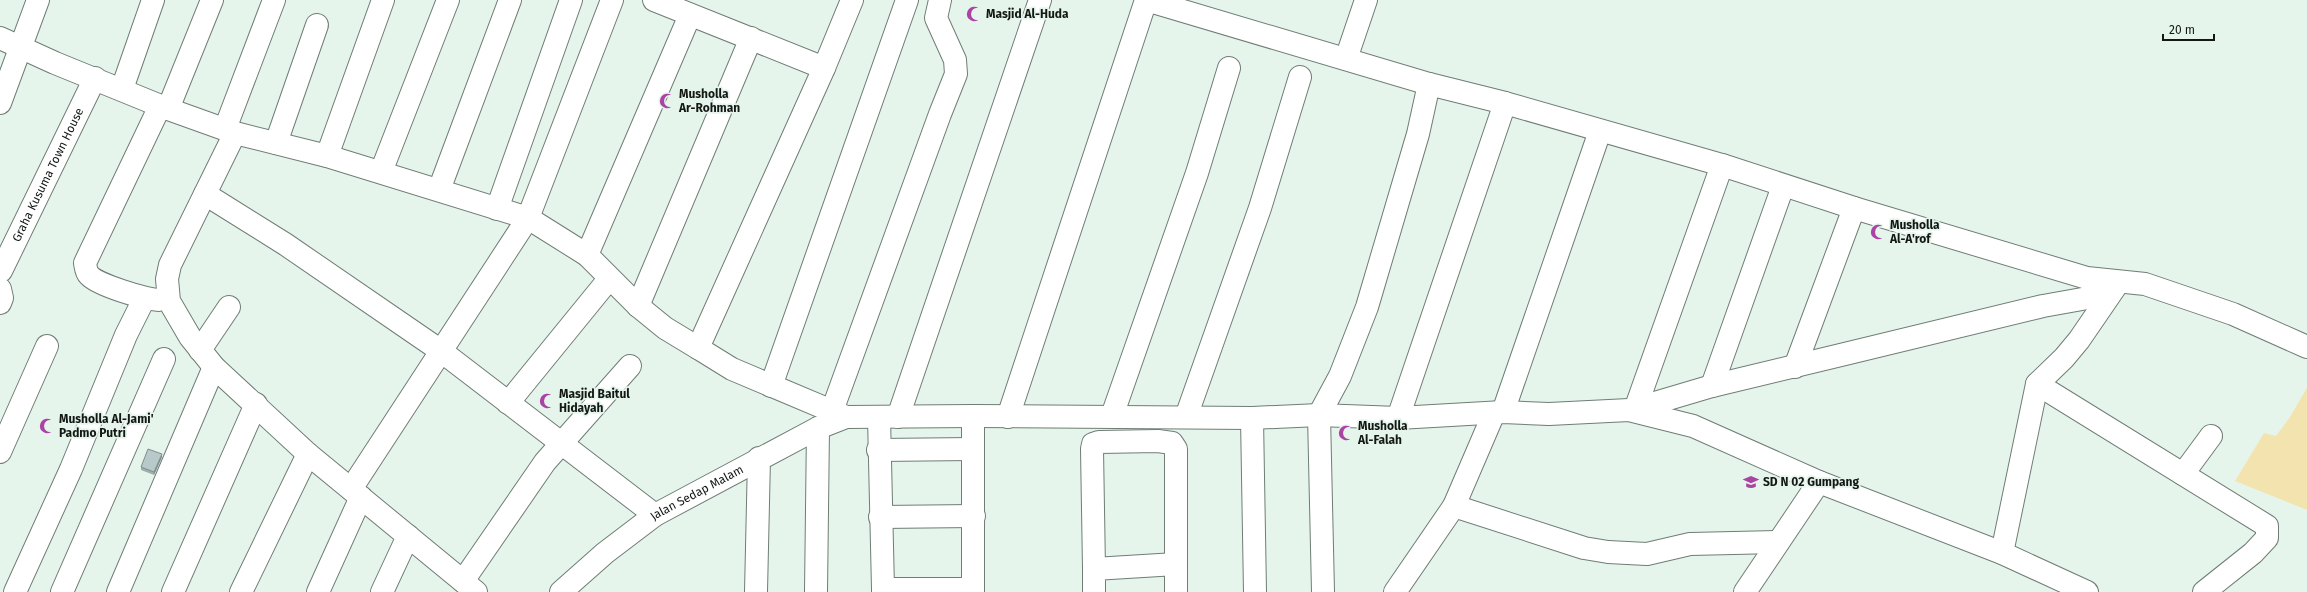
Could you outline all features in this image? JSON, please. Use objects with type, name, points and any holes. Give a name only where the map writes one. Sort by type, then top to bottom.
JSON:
[{"type":"street","points":[[0,103],[38,0]]},
{"type":"street","points":[[122,89],[153,0]]},
{"type":"street","points":[[170,301],[144,299],[95,280],[89,276],[85,263],[164,108],[212,0]]},
{"type":"street","points":[[274,0],[230,131],[205,194],[170,265],[167,279],[170,301],[200,350],[214,367],[256,404],[308,454],[469,587],[530,483],[562,443],[630,366]]},
{"type":"street","points":[[327,156],[384,0]]},
{"type":"street","points":[[381,172],[448,0]]},
{"type":"street","points":[[439,190],[510,0]]},
{"type":"street","points":[[497,209],[571,0]]},
{"type":"street","points":[[318,592],[356,493],[442,351],[528,218],[612,0]]},
{"type":"street","points":[[654,0],[824,68]]},
{"type":"street","points":[[698,348],[824,68],[852,0]]},
{"type":"street","points":[[771,386],[907,0]]},
{"type":"street","points":[[839,414],[940,114],[956,74],[955,60],[936,18],[940,0]]},
{"type":"street","points":[[974,416],[972,449],[974,516],[973,590],[883,590],[878,450],[888,417],[1040,0]]},
{"type":"street","points":[[1008,417],[1146,0],[1429,84],[1505,103],[1722,165],[1783,186],[2115,287]]},
{"type":"street","points":[[1346,59],[1366,0]]},
{"type":"street","points":[[587,255],[690,15]]},
{"type":"street","points":[[276,143],[317,25]]},
{"type":"street","points":[[0,38],[21,46],[55,63],[122,89],[164,108],[230,131],[327,156],[528,218],[587,255],[609,279],[638,306],[665,328],[732,369],[839,414],[888,417],[974,416],[1252,418],[1319,415],[1398,418],[1498,413],[1549,414],[1633,409],[1712,386],[1795,367],[2115,287],[2145,284],[2233,314],[2307,347]]},
{"type":"street","points":[[638,306],[751,38]]},
{"type":"street","points":[[1130,442],[1121,417],[1229,68]]},
{"type":"street","points":[[1186,418],[1260,208],[1300,77]]},
{"type":"street","name":"Graha Kusuma Town House","points":[[1,280],[95,78]]},
{"type":"street","points":[[1322,592],[1319,415],[1340,376],[1367,307],[1418,134],[1429,84]]},
{"type":"street","points":[[1398,418],[1505,103]]},
{"type":"street","points":[[1395,592],[1454,506],[1498,413],[1600,131]]},
{"type":"street","points":[[1633,409],[1722,165]]},
{"type":"street","points":[[1712,386],[1783,186]]},
{"type":"street","points":[[205,194],[286,244],[442,351],[655,515]]},
{"type":"street","points":[[1795,367],[1854,208]]},
{"type":"street","points":[[508,403],[609,279]]},
{"type":"street","points":[[0,303],[2,298],[1,280]]},
{"type":"street","points":[[2002,553],[2037,384],[2064,358],[2079,340],[2115,287]]},
{"type":"street","points":[[14,592],[71,469],[126,335],[144,299]]},
{"type":"street","points":[[200,350],[229,307]]},
{"type":"street","points":[[0,452],[47,346]]},
{"type":"street","points":[[62,592],[164,359]]},
{"type":"street","points":[[118,592],[214,367]]},
{"type":"street","points":[[2037,384],[2267,526],[2267,538],[2253,553],[2204,592]]},
{"type":"street","points":[[173,592],[256,404]]},
{"type":"street","points":[[1633,409],[1693,426],[1819,482],[2002,553],[2086,592]]},
{"type":"street","name":"Jalan Sedap Malam","points":[[562,592],[605,553],[655,515],[759,458],[818,428],[839,414]]},
{"type":"street","points":[[1252,418],[1255,592]]},
{"type":"street","points":[[816,592],[818,428]]},
{"type":"street","points":[[2183,474],[2211,436]]},
{"type":"street","points":[[1094,592],[1093,444],[1099,442],[1158,441],[1172,443],[1176,449],[1176,592]]},
{"type":"street","points":[[878,450],[972,449]]},
{"type":"street","points":[[242,592],[308,454]]},
{"type":"street","points":[[756,592],[759,458]]},
{"type":"street","points":[[1745,592],[1819,482]]},
{"type":"street","points":[[1454,506],[1584,548],[1608,552],[1646,554],[1690,544],[1778,542]]},
{"type":"street","points":[[880,517],[974,516]]},
{"type":"street","points":[[382,592],[408,536]]},
{"type":"street","points":[[1094,569],[1176,564]]},
{"type":"shaded area","points":[[2307,388],[2307,510],[2235,481],[2264,433],[2276,436],[2290,417]]},
{"type":"building","points":[[148,449],[162,454],[154,472],[141,467]]},
{"type":"place","name":"Masjid Al-Huda","points":[[974,14]]},
{"type":"place","name":"Musholla Ar-Rohman","points":[[667,101]]},
{"type":"place","name":"Musholla Al-A'rof","points":[[1878,232]]},
{"type":"place","name":"Masjid Baitul Hidayah","points":[[547,401]]},
{"type":"place","name":"Musholla Al-Jami' Padmo Putri","points":[[47,426]]},
{"type":"place","name":"Musholla Al-Falah","points":[[1346,433]]},
{"type":"place","name":"SD N 02 Gumpang","points":[[1751,482]]}]
